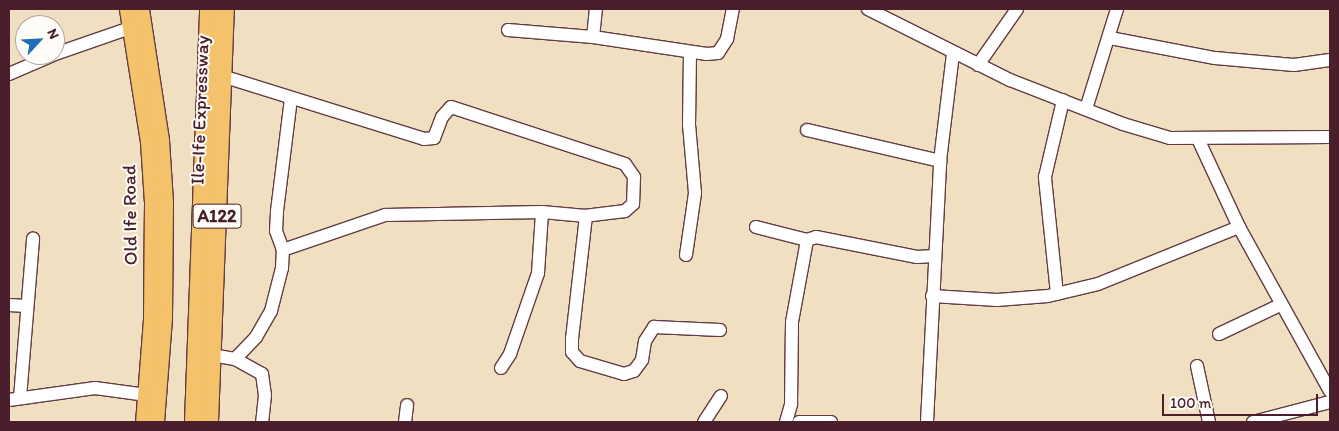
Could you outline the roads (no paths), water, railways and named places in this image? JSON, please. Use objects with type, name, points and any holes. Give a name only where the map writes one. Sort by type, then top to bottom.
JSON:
[{"type":"highway","name":"Ile-Ife Expressway","points":[[194,422],[209,9]]},
{"type":"highway","name":"Ile-Ife Expressway","points":[[209,422],[225,9]]},
{"type":"main road","name":"Old Ife Road","points":[[127,9],[148,142],[152,203],[147,394],[143,422]]},
{"type":"main road","name":"Old Ife Road","points":[[141,9],[161,140],[165,202],[164,318],[156,422]]},
{"type":"street","points":[[593,37],[596,9]]},
{"type":"street","points":[[508,30],[593,37],[690,53],[718,52],[727,40],[733,9]]},
{"type":"street","points":[[978,65],[1017,9]]},
{"type":"street","points":[[1086,109],[1110,38],[1117,9]]},
{"type":"street","points":[[874,10],[978,65],[1086,109],[1170,138],[1330,139]]},
{"type":"street","points":[[65,50],[130,28]]},
{"type":"street","points":[[1110,38],[1215,58],[1294,65],[1330,60]]},
{"type":"street","points":[[686,255],[695,193],[688,125],[690,53]]},
{"type":"street","points":[[927,422],[940,161],[953,53]]},
{"type":"street","points":[[9,74],[29,65]]},
{"type":"street","points":[[222,76],[424,139],[434,138],[442,117],[451,107],[624,164],[634,177],[633,204],[625,211],[586,216],[542,212],[385,216],[284,250]]},
{"type":"street","points":[[235,359],[256,337],[271,311],[284,250],[276,231],[291,99]]},
{"type":"street","points":[[1056,294],[1045,177],[1064,100]]},
{"type":"street","points":[[807,130],[940,161]]},
{"type":"street","points":[[1198,139],[1238,227],[1280,305],[1330,391]]},
{"type":"street","points":[[501,368],[510,354],[538,273],[542,212]]},
{"type":"street","points":[[586,216],[572,338],[572,352],[580,361],[624,374],[634,371],[642,360],[645,341],[654,327],[720,330]]},
{"type":"street","points":[[756,227],[807,240],[816,237],[917,257],[934,256]]},
{"type":"street","points":[[932,296],[996,300],[1056,294],[1098,284],[1238,227]]},
{"type":"street","points":[[33,238],[14,399],[95,388],[147,394]]},
{"type":"street","points":[[786,422],[791,404],[792,322],[807,240]]},
{"type":"street","points":[[9,305],[26,306]]},
{"type":"street","points":[[1219,334],[1280,305]]},
{"type":"street","points":[[212,355],[235,359],[262,374],[265,400],[262,422]]},
{"type":"street","points":[[1197,366],[1209,422]]},
{"type":"street","points":[[704,422],[721,396]]},
{"type":"street","points":[[1253,422],[1330,402]]},
{"type":"street","points":[[791,404],[800,421],[831,422]]},
{"type":"street","points":[[404,422],[407,405]]}]
